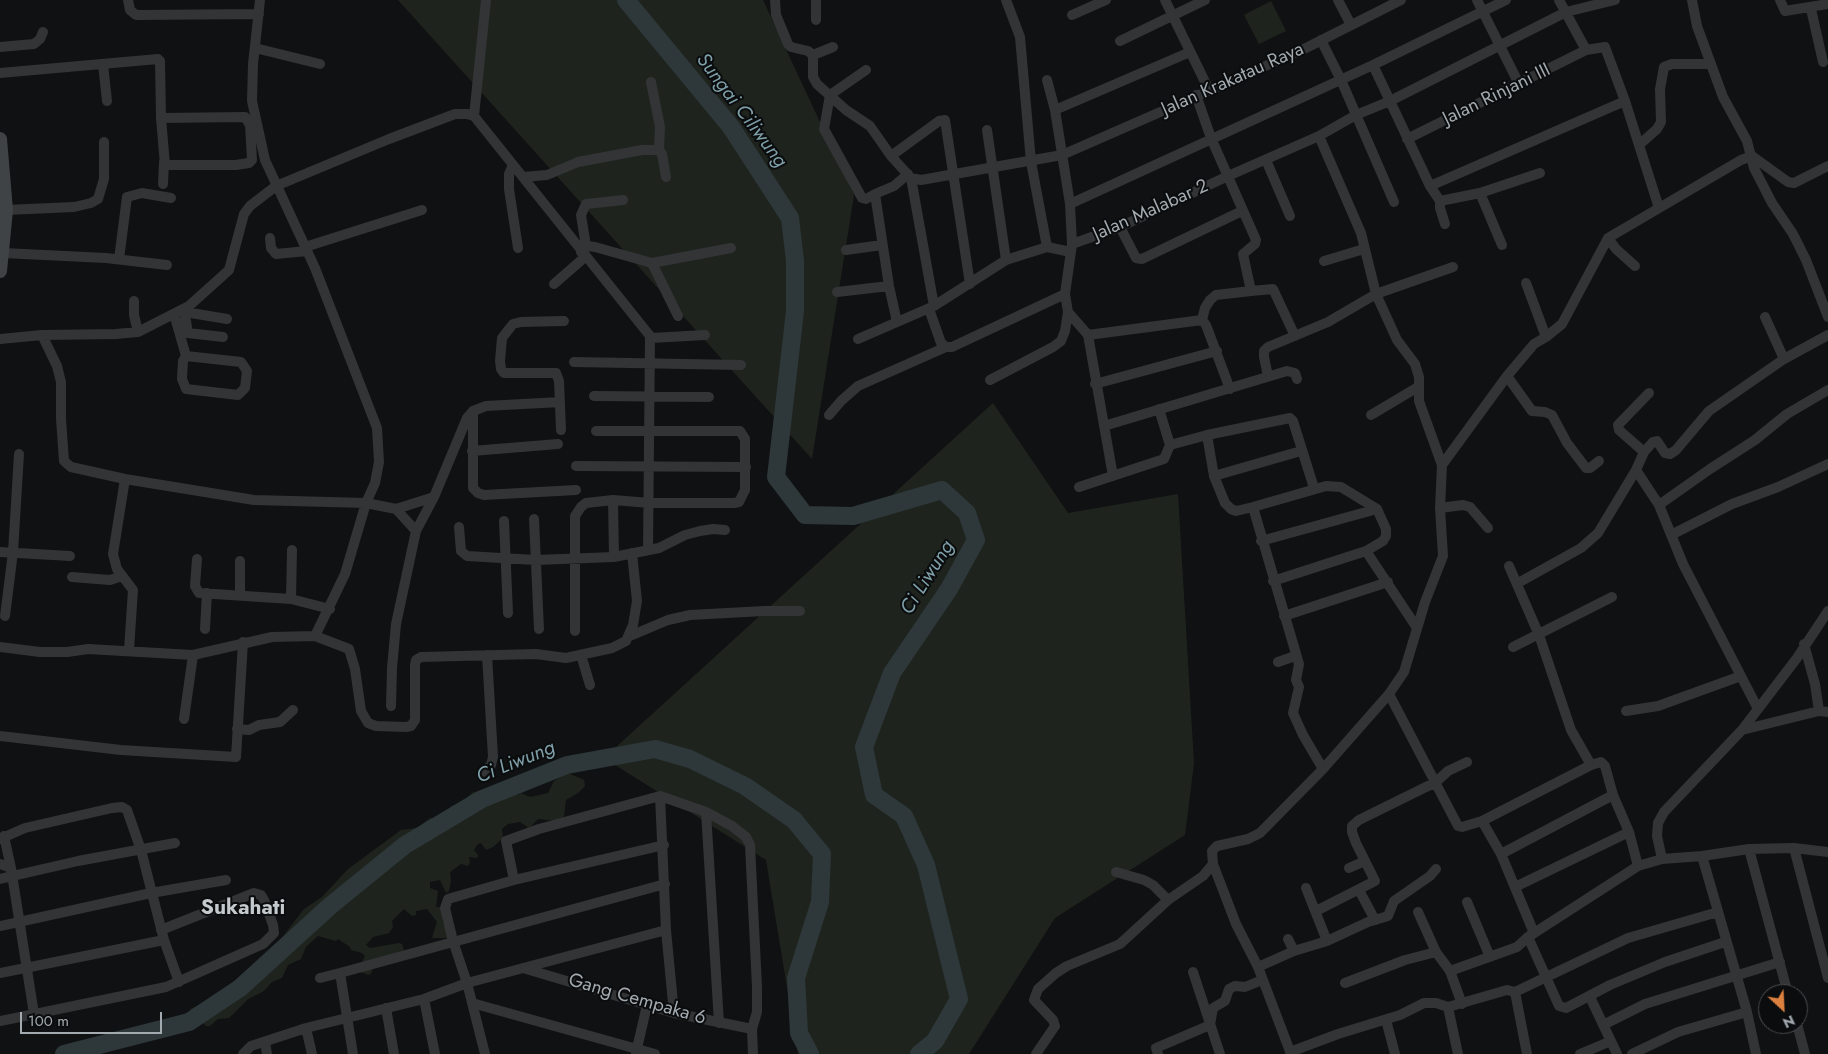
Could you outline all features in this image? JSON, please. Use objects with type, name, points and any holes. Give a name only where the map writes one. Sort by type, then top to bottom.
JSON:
[{"type":"main road","points":[[0,139],[6,210],[0,271]]},
{"type":"street","points":[[128,0],[130,10],[136,15],[258,14]]},
{"type":"street","points":[[260,0],[254,48],[252,101],[266,160],[276,186],[306,249],[377,428],[379,462],[375,483],[366,503],[345,574],[330,609],[315,636]]},
{"type":"street","points":[[474,116],[486,0]]},
{"type":"street","points":[[775,0],[776,15],[788,44],[792,47],[808,51],[813,55]]},
{"type":"street","points":[[816,0],[816,20]]},
{"type":"street","points":[[1006,0],[1020,37],[1031,162],[1047,247]]},
{"type":"street","points":[[1072,16],[1106,0]]},
{"type":"street","points":[[1165,0],[1209,90]]},
{"type":"street","points":[[1120,41],[1205,0]]},
{"type":"street","points":[[1338,0],[1351,25]]},
{"type":"street","name":"Jalan Krakatau Raya","points":[[909,176],[921,180],[1062,155],[1321,40],[1401,0]]},
{"type":"street","points":[[1477,0],[1519,84]]},
{"type":"street","points":[[1070,204],[1341,80],[1506,0]]},
{"type":"street","points":[[1559,0],[1586,50],[1605,48],[1625,101],[1659,208]]},
{"type":"street","name":"Jalan Malabar 2","points":[[1072,248],[1319,136],[1356,115],[1390,101],[1566,12],[1615,0]]},
{"type":"street","points":[[1692,0],[1698,26],[1723,97],[1747,141],[1754,168],[1772,203],[1793,234],[1817,285],[1828,317]]},
{"type":"street","points":[[1780,0],[1785,11],[1811,9],[1828,4]]},
{"type":"street","points":[[1811,9],[1823,62]]},
{"type":"street","points":[[0,47],[34,44],[40,39],[43,32]]},
{"type":"street","points":[[1321,40],[1341,80],[1394,202]]},
{"type":"street","points":[[813,55],[833,47]]},
{"type":"street","points":[[254,48],[320,64]]},
{"type":"street","name":"Jalan Rinjani III","points":[[1408,139],[1586,50]]},
{"type":"street","points":[[1055,110],[1190,52]]},
{"type":"street","points":[[813,55],[813,77],[830,95],[870,126],[891,156],[909,176],[931,308],[940,341],[946,347]]},
{"type":"street","points":[[0,73],[158,59],[164,162],[163,184]]},
{"type":"street","points":[[103,64],[107,101]]},
{"type":"street","points":[[1639,145],[1657,129],[1661,122],[1660,89],[1664,67],[1672,64],[1711,64]]},
{"type":"street","points":[[1373,65],[1430,186],[1440,201],[1440,208],[1446,224]]},
{"type":"street","points":[[866,70],[830,95],[824,118],[824,129],[862,198],[894,186],[909,176]]},
{"type":"street","points":[[990,380],[1054,347],[1061,341],[1065,331],[1068,312],[1065,294],[1072,248],[1070,204],[1055,110],[1047,80]]},
{"type":"street","points":[[651,82],[660,127],[659,150],[662,154],[666,177]]},
{"type":"street","points":[[1196,95],[1211,138],[1256,240],[1255,244],[1243,254],[1251,291]]},
{"type":"street","points":[[1430,186],[1625,101]]},
{"type":"street","points":[[0,339],[42,335],[138,332],[180,313],[216,284],[229,270],[244,214],[250,206],[276,186],[455,114],[474,116],[584,252],[650,338],[652,363],[648,550]]},
{"type":"street","points":[[161,118],[238,116],[245,117],[250,125],[252,160],[249,163],[167,166],[164,162]]},
{"type":"street","points":[[891,156],[939,121],[945,120],[970,284]]},
{"type":"street","points":[[987,130],[1006,260]]},
{"type":"street","points":[[1319,136],[1361,233],[1376,294],[1397,340],[1415,364],[1420,377],[1418,386],[1419,401],[1442,465],[1440,508],[1443,556],[1417,628],[1404,672],[1389,694],[1323,769],[1260,833],[1254,837],[1216,846],[1211,856],[1212,864],[1236,924],[1258,967],[1291,1053],[1338,1034],[1386,1020],[1424,1004],[1436,1003],[1448,1007],[1507,990],[1515,992],[1628,938],[1718,912]]},
{"type":"street","points":[[6,210],[74,207],[91,203],[98,199],[104,179],[104,142]]},
{"type":"street","points":[[523,177],[547,175],[578,162],[595,158],[642,150],[659,150]]},
{"type":"street","points":[[1752,156],[1788,182],[1794,183],[1828,166]]},
{"type":"street","points":[[1442,465],[1507,376],[1534,344],[1562,324],[1608,238],[1741,160],[1752,156]]},
{"type":"street","points":[[1266,160],[1290,216]]},
{"type":"street","points":[[513,165],[509,174],[509,189],[518,248]]},
{"type":"street","points":[[1440,201],[1480,193],[1540,172]]},
{"type":"street","points":[[119,259],[128,197],[142,193],[171,198]]},
{"type":"street","points":[[1480,193],[1502,245]]},
{"type":"street","points":[[875,194],[889,286],[897,322]]},
{"type":"street","points":[[554,284],[584,252],[581,215],[586,204],[623,200]]},
{"type":"street","points":[[270,238],[271,248],[276,254],[306,249],[422,210]]},
{"type":"street","points":[[1120,227],[1136,258],[1142,259],[1242,211]]},
{"type":"street","points":[[1608,238],[1616,249],[1635,266]]},
{"type":"street","points":[[846,250],[882,245]]},
{"type":"street","points":[[858,339],[931,308],[1006,260],[1047,247],[1072,248]]},
{"type":"street","points":[[584,252],[652,263],[731,248]]},
{"type":"street","points":[[1324,261],[1364,249]]},
{"type":"street","points":[[2,253],[119,259],[167,264]]},
{"type":"street","points":[[652,263],[678,316]]},
{"type":"street","points":[[1268,376],[1264,351],[1268,347],[1328,322],[1376,294],[1452,266]]},
{"type":"street","points":[[1817,285],[1828,282]]},
{"type":"street","points":[[1526,284],[1546,337]]},
{"type":"street","points":[[837,292],[889,286]]},
{"type":"street","points":[[1202,320],[1205,308],[1210,300],[1216,296],[1273,289],[1295,336]]},
{"type":"street","points":[[829,415],[858,386],[946,347],[954,346],[1065,294]]},
{"type":"street","points":[[134,301],[138,332]]},
{"type":"street","points":[[1068,312],[1088,335],[1095,384],[1113,476]]},
{"type":"street","points":[[180,313],[227,319]]},
{"type":"street","points":[[180,313],[188,333],[223,337]]},
{"type":"street","points":[[180,313],[186,356],[183,361],[182,379],[186,389],[238,395],[245,388],[247,370],[241,362],[186,356]]},
{"type":"street","points":[[1765,317],[1784,359]]},
{"type":"street","points":[[1088,335],[1202,320]]},
{"type":"street","points":[[1202,320],[1217,351],[1230,389]]},
{"type":"street","points":[[561,430],[559,381],[556,373],[504,373],[500,370],[500,361],[502,338],[514,324],[521,322],[564,321]]},
{"type":"street","points":[[42,335],[57,366],[61,382],[64,461],[71,467],[125,479],[254,500],[366,503],[396,508],[434,497]]},
{"type":"street","points":[[1518,583],[1581,548],[1598,532],[1636,470],[1644,452],[1652,442],[1657,441],[1665,453],[1670,454],[1676,450],[1709,411],[1784,359],[1828,335]]},
{"type":"street","points":[[650,338],[705,336]]},
{"type":"street","points":[[1095,384],[1217,351]]},
{"type":"street","points":[[574,362],[741,365]]},
{"type":"street","points":[[1104,426],[1268,376],[1291,371],[1295,373],[1297,379]]},
{"type":"street","points":[[1507,376],[1532,411],[1545,412],[1552,415],[1567,443],[1586,468],[1599,461]]},
{"type":"street","points":[[1370,415],[1418,386]]},
{"type":"street","points":[[1659,506],[1710,469],[1755,440],[1787,414],[1828,390]]},
{"type":"street","points":[[1644,452],[1619,430],[1618,425],[1649,393]]},
{"type":"street","points":[[594,396],[709,396]]},
{"type":"street","points":[[391,706],[396,624],[416,531],[434,497],[467,418],[473,411],[486,406],[560,402]]},
{"type":"street","points":[[1080,486],[1164,459],[1170,445],[1159,410]]},
{"type":"street","points":[[473,411],[473,488],[484,496],[576,490]]},
{"type":"street","points":[[1170,445],[1207,435],[1290,418],[1314,488]]},
{"type":"street","points":[[576,631],[574,559],[576,516],[586,503],[613,500],[650,503],[739,502],[745,490],[744,439],[740,431],[596,431]]},
{"type":"street","points":[[1207,435],[1214,476],[1226,503],[1231,509],[1236,511],[1253,507],[1314,488],[1341,487],[1377,509],[1386,530],[1384,541],[1366,551],[1273,581]]},
{"type":"street","points":[[472,451],[558,444]]},
{"type":"street","points":[[1214,476],[1301,451]]},
{"type":"street","points":[[5,616],[14,552],[19,454]]},
{"type":"street","points":[[1672,535],[1732,504],[1778,487],[1828,464]]},
{"type":"street","points":[[576,466],[650,468],[746,467]]},
{"type":"street","points":[[1636,470],[1659,506],[1683,564],[1758,710]]},
{"type":"street","points":[[125,479],[113,554],[117,569],[133,590],[129,650]]},
{"type":"street","points":[[613,500],[614,557]]},
{"type":"street","points":[[1440,508],[1463,505],[1470,507],[1488,528]]},
{"type":"street","points":[[1253,507],[1261,541],[1299,664],[1296,680],[1299,687],[1293,712],[1303,735],[1323,769]]},
{"type":"street","points":[[396,508],[416,531]]},
{"type":"street","points":[[1261,541],[1377,509]]},
{"type":"street","points":[[534,519],[539,629]]},
{"type":"street","points":[[504,521],[508,613]]},
{"type":"street","points":[[459,527],[460,548],[463,554],[471,557],[536,560],[614,557],[660,548],[692,533],[713,529],[725,530]]},
{"type":"street","points":[[291,599],[292,550]]},
{"type":"street","points":[[1366,551],[1417,628]]},
{"type":"street","points":[[0,552],[70,556]]},
{"type":"street","points":[[630,636],[637,602],[632,553]]},
{"type":"street","points":[[197,559],[195,586],[198,593],[240,594],[291,599],[330,609]]},
{"type":"street","points":[[240,561],[240,594]]},
{"type":"street","points":[[1509,566],[1539,635],[1571,730],[1591,765]]},
{"type":"street","points":[[72,577],[110,580],[122,576]]},
{"type":"street","points":[[1284,616],[1388,582]]},
{"type":"street","points":[[205,629],[207,594]]},
{"type":"street","points":[[1513,647],[1612,597]]},
{"type":"street","points":[[0,647],[40,652],[67,652],[88,649],[193,655],[243,642],[272,637],[315,636],[349,649],[361,711],[368,723],[376,726],[406,727],[413,724],[416,660],[421,657],[536,654],[555,658],[581,655],[621,645],[630,636],[668,620],[690,615],[764,610],[800,611]]},
{"type":"street","points":[[1662,859],[1657,836],[1658,822],[1664,812],[1742,730],[1797,658],[1804,644],[1828,611]]},
{"type":"street","points":[[0,736],[121,750],[236,757],[243,642]]},
{"type":"street","points":[[1742,730],[1823,712],[1804,644]]},
{"type":"street","points":[[184,719],[193,655]]},
{"type":"street","points":[[483,772],[491,765],[493,757],[489,716],[487,655]]},
{"type":"street","points":[[581,655],[590,685]]},
{"type":"street","points":[[1278,662],[1296,656]]},
{"type":"street","points":[[1626,710],[1658,706],[1741,676]]},
{"type":"street","points":[[1389,694],[1458,826],[1462,827],[1482,821],[1591,765],[1601,762],[1605,766],[1613,795],[1629,832],[1638,866]]},
{"type":"street","points":[[237,729],[249,730],[280,722],[293,710]]},
{"type":"street","points":[[1316,911],[1375,881],[1352,832],[1352,826],[1359,820],[1436,782],[1454,766],[1467,762]]},
{"type":"street","points":[[1501,854],[1613,795]]},
{"type":"street","points":[[660,796],[664,845],[666,930],[674,1013]]},
{"type":"street","points":[[514,880],[506,841],[539,829],[660,796],[706,812],[732,826],[746,837],[750,845],[758,987],[757,1012],[752,1029],[753,1054]]},
{"type":"street","points":[[34,1014],[12,873],[2,837],[25,828],[122,807],[129,812],[161,930],[179,982]]},
{"type":"street","points":[[706,812],[719,1023]]},
{"type":"street","points":[[1482,821],[1501,854],[1559,1006],[1566,1008],[1610,985],[1665,962],[1725,942]]},
{"type":"street","points":[[1514,887],[1629,832]]},
{"type":"street","points":[[0,879],[12,873],[175,843]]},
{"type":"street","points":[[487,1053],[472,1004],[468,983],[453,941],[445,908],[446,902],[454,897],[514,880],[664,845]]},
{"type":"street","points":[[1794,848],[1828,978]]},
{"type":"street","points":[[1450,971],[1517,947],[1531,935],[1638,866],[1662,859],[1702,856],[1749,849],[1794,848],[1828,852]]},
{"type":"street","points":[[1749,849],[1786,984]]},
{"type":"street","points":[[1702,856],[1725,942],[1747,1012],[1756,1054]]},
{"type":"street","points":[[1349,868],[1365,861]]},
{"type":"street","points":[[0,864],[12,873]]},
{"type":"street","points":[[1036,1054],[1055,1026],[1034,1000],[1038,990],[1056,973],[1067,966],[1120,944],[1168,900],[1203,876],[1212,864]]},
{"type":"street","points":[[1258,967],[1294,951],[1327,941],[1388,916],[1394,901],[1430,876],[1436,869]]},
{"type":"street","points":[[1116,872],[1144,880],[1153,885],[1168,900]]},
{"type":"street","points":[[0,926],[151,893],[226,880]]},
{"type":"street","points":[[320,978],[665,884]]},
{"type":"street","points":[[1306,888],[1327,941]]},
{"type":"street","points":[[1359,890],[1375,920]]},
{"type":"street","points":[[0,1020],[179,982],[262,944],[274,932],[274,925],[261,895],[254,893],[161,930]]},
{"type":"street","points":[[1468,902],[1490,957]]},
{"type":"street","points":[[1418,912],[1436,952],[1450,971],[1462,1004]]},
{"type":"street","points":[[243,1054],[250,1046],[306,1028],[424,999],[468,983],[666,930]]},
{"type":"street","points":[[1288,939],[1294,951]]},
{"type":"street","points":[[0,973],[164,940]]},
{"type":"street","points":[[1345,983],[1405,960],[1436,952]]},
{"type":"street","points":[[1603,1025],[1645,1004],[1780,962]]},
{"type":"street","name":"Gang Cempaka 6","points":[[522,968],[674,1013],[752,1029]]},
{"type":"street","points":[[340,972],[346,1018],[354,1054]]},
{"type":"street","points":[[1193,972],[1220,1054]]},
{"type":"street","points":[[1210,1025],[1213,1008],[1225,1001],[1229,989],[1235,986],[1245,987],[1262,980]]},
{"type":"street","points":[[1515,992],[1528,1054]]},
{"type":"street","points":[[1590,997],[1617,1054]]},
{"type":"street","points":[[424,999],[435,1054]]},
{"type":"street","points":[[472,1004],[636,1051],[655,1054]]},
{"type":"street","points":[[636,1051],[647,1005]]},
{"type":"street","points":[[1448,1007],[1458,1054]]},
{"type":"street","points":[[386,1008],[394,1054]]},
{"type":"street","points":[[1632,1054],[1678,1032],[1747,1012]]},
{"type":"street","points":[[1386,1020],[1395,1054]]},
{"type":"street","points":[[1157,1051],[1210,1025]]},
{"type":"street","points":[[306,1028],[312,1054]]},
{"type":"street","points":[[1800,1034],[1805,1054]]},
{"type":"street","points":[[1580,1054],[1611,1041]]},
{"type":"street","points":[[264,1042],[267,1054]]},
{"type":"shaded area","points":[[398,0],[763,0],[854,195],[812,459]]},
{"type":"shaded area","points":[[1271,1],[1286,31],[1259,44],[1244,15]]},
{"type":"shaded area","points":[[993,403],[1068,513],[1178,494],[1194,763],[1185,835],[1055,918],[969,1054],[798,1054],[766,860],[604,758]]},
{"type":"shaded area","points":[[568,773],[584,780],[585,786],[566,800],[564,816],[559,821],[538,819],[529,828],[520,822],[508,824],[502,829],[503,838],[493,847],[486,850],[481,843],[478,844],[474,850],[478,855],[477,858],[469,857],[470,863],[468,866],[461,864],[450,872],[449,891],[446,893],[440,880],[430,882],[430,888],[438,891],[436,907],[442,907],[443,923],[448,926],[449,935],[447,938],[432,938],[437,922],[427,909],[416,911],[416,915],[412,916],[404,909],[392,921],[393,927],[389,933],[373,937],[366,945],[370,948],[399,943],[402,944],[404,950],[375,963],[371,974],[368,975],[361,972],[360,966],[365,956],[362,953],[351,950],[350,947],[338,939],[336,941],[318,936],[306,947],[301,959],[288,965],[282,978],[272,982],[264,991],[248,999],[229,1018],[218,1019],[210,1026],[206,1026],[190,1009],[218,997],[240,982],[271,952],[304,909],[322,897],[348,869],[401,830],[417,828],[430,818],[443,818],[451,806],[463,801],[473,792],[483,792],[506,782],[512,784],[518,795],[521,793],[530,797],[548,793],[554,781]]},
{"type":"waterway","name":"Ci Liwung","points":[[626,0],[731,127],[790,218],[795,261],[795,311],[776,477],[805,515],[853,516],[942,490],[967,513],[976,540],[949,589],[892,673],[864,747],[874,795],[904,816],[926,865],[959,999],[935,1041],[919,1054]]},
{"type":"waterway","name":"Ci Liwung","points":[[64,1054],[189,1022],[240,988],[330,906],[405,845],[482,799],[567,765],[655,749],[690,759],[745,786],[794,820],[822,854],[820,902],[796,978],[799,1033],[810,1054]]},
{"type":"district","name":"Sukahati","points":[[243,909]]},
{"type":"water label","name":"Sungai Ciliwung","points":[[741,111]]}]
